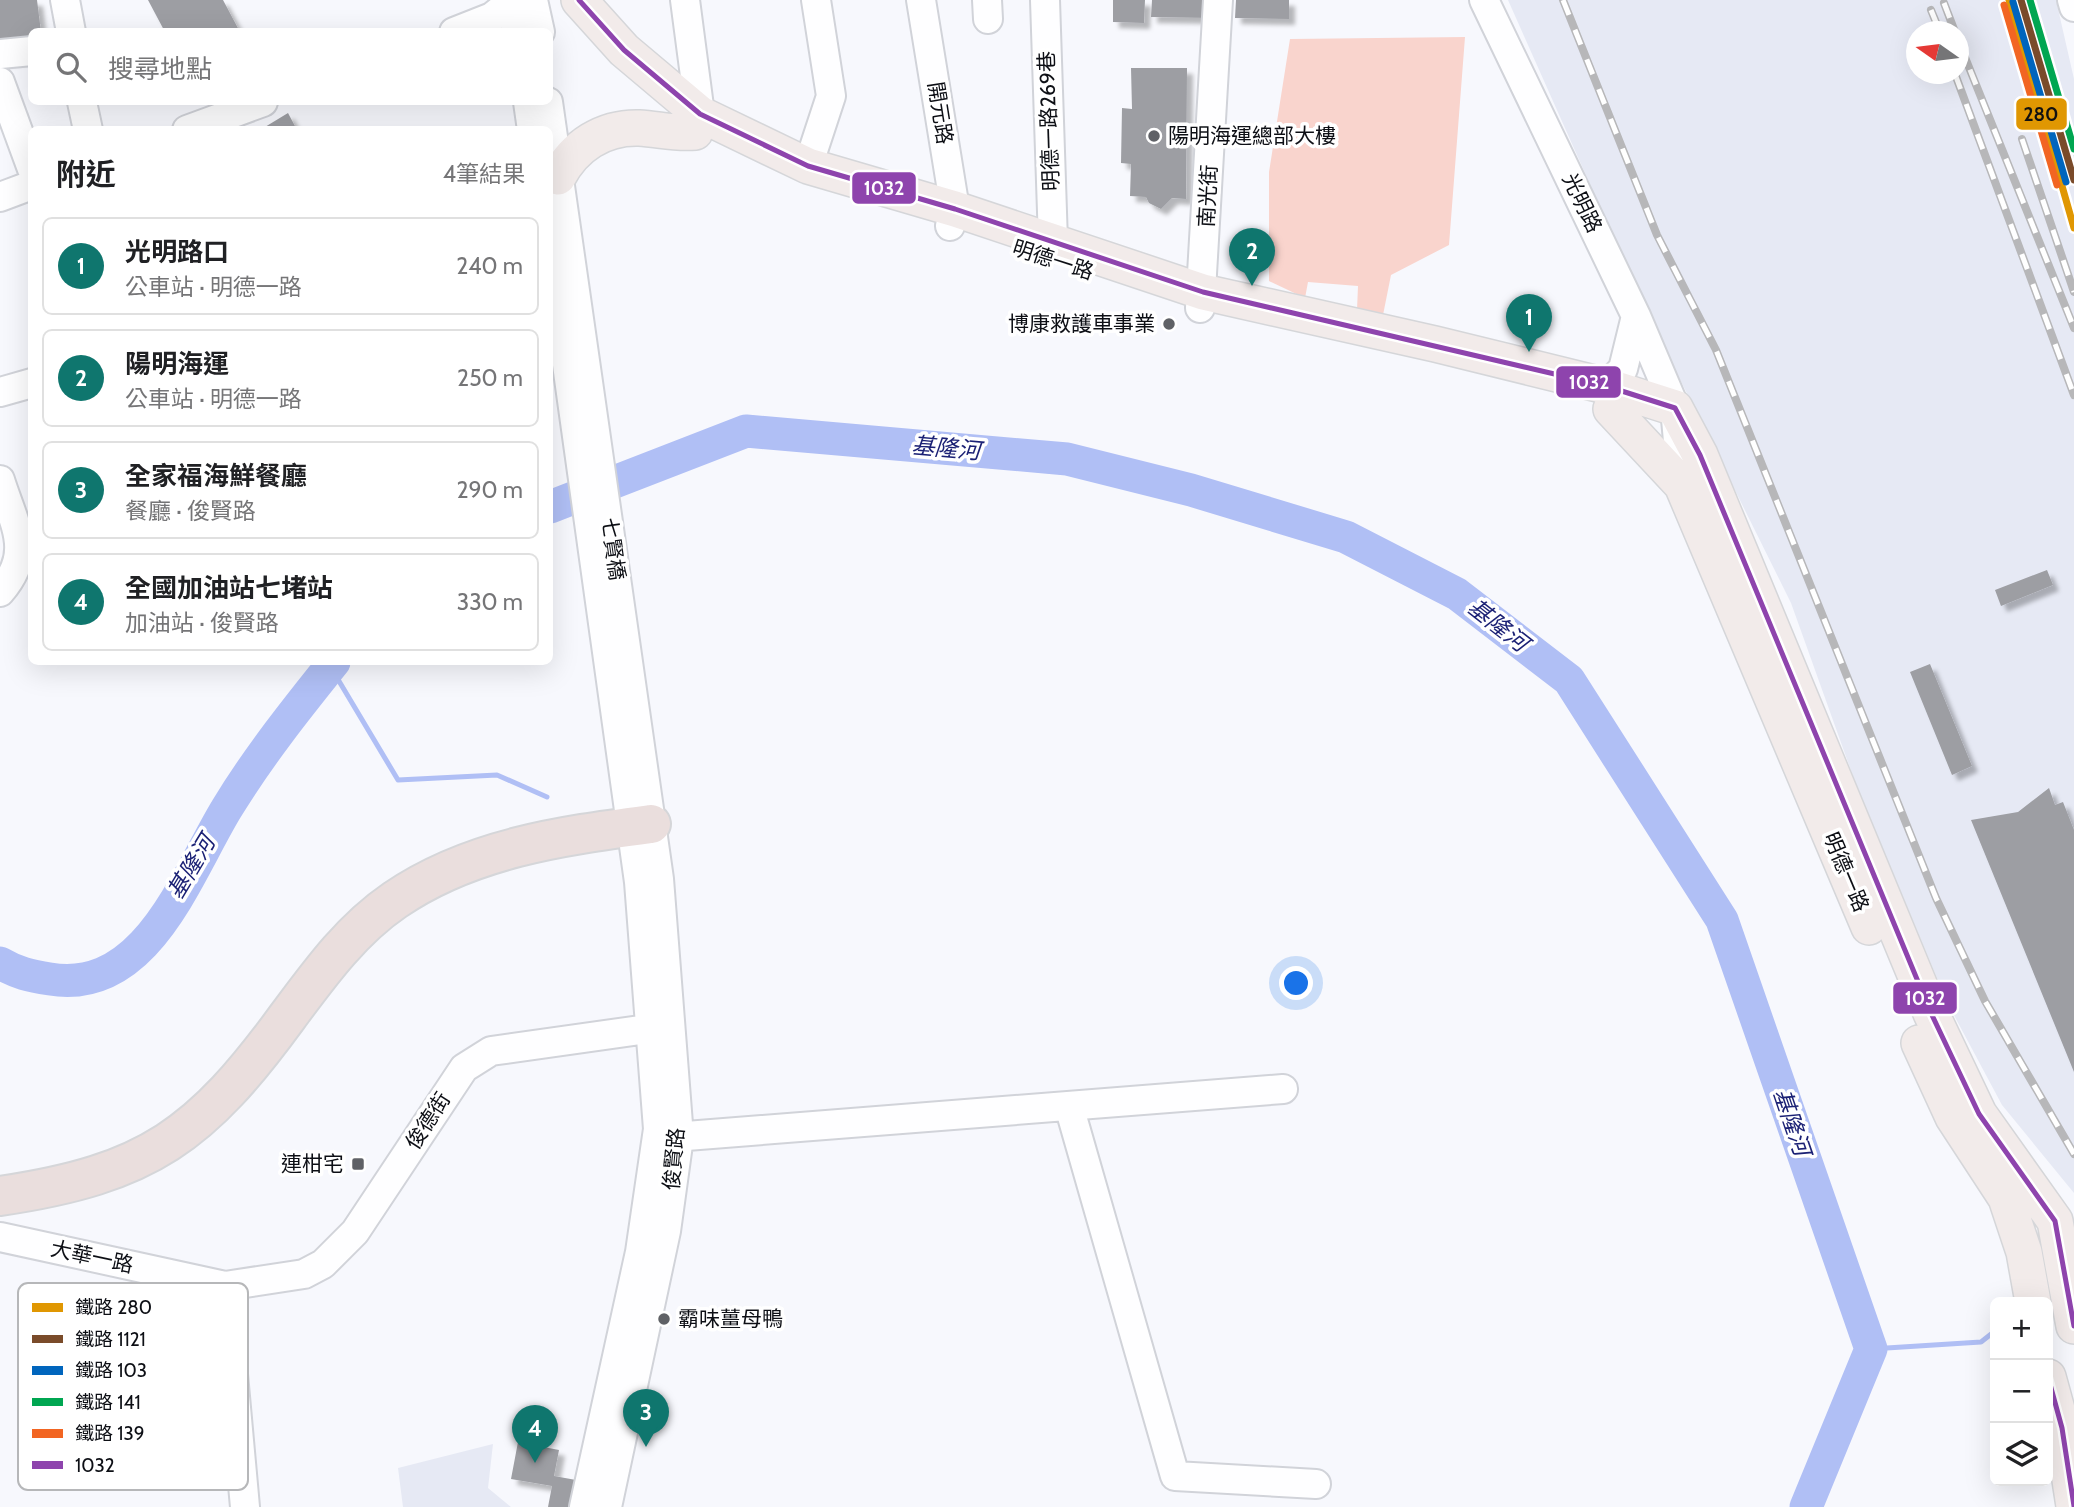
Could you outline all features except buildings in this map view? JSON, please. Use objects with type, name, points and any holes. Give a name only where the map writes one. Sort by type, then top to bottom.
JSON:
[{"type":"highway","points":[[0,1196],[113,1171],[160,1149],[189,1130],[227,1094],[252,1064],[329,960],[372,919],[428,879],[471,859],[634,819]]},
{"type":"main road","name":"明德一路","points":[[551,0],[635,89],[797,180],[1053,242],[1201,300]]},
{"type":"main road","name":"明德一路","points":[[579,0],[624,50],[697,123],[808,166],[1201,300],[1495,376],[1608,398],[1642,412],[1675,408],[1700,455],[1931,1013],[1979,1114],[2055,1221],[2074,1326]]},
{"type":"main road","points":[[558,177],[575,151],[608,132],[641,128],[670,133],[697,123]]},
{"type":"main road","points":[[1608,398],[1682,485]]},
{"type":"main road","name":"明德一路","points":[[1682,485],[1906,1015],[1953,1117],[2006,1198],[2024,1252],[2033,1297]]},
{"type":"main road","points":[[2053,1393],[2068,1427],[2074,1506]]},
{"type":"street","points":[[65,0],[70,28]]},
{"type":"street","points":[[465,28],[492,18],[517,0]]},
{"type":"street","points":[[516,28],[517,0]]},
{"type":"street","points":[[517,0],[537,28]]},
{"type":"street","points":[[685,0],[697,123]]},
{"type":"street","points":[[808,166],[831,96],[816,0]]},
{"type":"street","name":"開元路","points":[[921,0],[952,217]]},
{"type":"street","name":"明德一路269巷","points":[[1045,0],[1053,242]]},
{"type":"street","name":"南光街","points":[[1201,300],[1218,0]]},
{"type":"street","name":"光明路","points":[[1484,0],[1636,316],[1675,408],[1682,485]]},
{"type":"street","points":[[2072,0],[2074,7]]},
{"type":"street","points":[[0,54],[28,51]]},
{"type":"street","points":[[0,82],[28,158]]},
{"type":"street","points":[[83,105],[87,126]]},
{"type":"street","points":[[198,126],[255,105]]},
{"type":"street","points":[[529,105],[532,126]]},
{"type":"street","points":[[548,105],[551,126]]},
{"type":"street","points":[[553,140],[558,177],[563,282]]},
{"type":"street","points":[[0,197],[28,186]]},
{"type":"street","points":[[553,249],[563,282]]},
{"type":"street","name":"七賢橋","points":[[563,282],[634,819]]},
{"type":"street","points":[[1608,398],[1623,369],[1636,316]]},
{"type":"street","points":[[0,392],[28,384]]},
{"type":"street","points":[[0,480],[22,548],[14,574],[0,592]]},
{"type":"street","name":"俊賢路","points":[[607,1507],[666,1231],[668,1138],[662,1027],[634,819]]},
{"type":"street","name":"俊德街","points":[[245,1283],[304,1274],[339,1251],[355,1232],[464,1068],[477,1056],[491,1051],[662,1027]]},
{"type":"street","points":[[668,1138],[1283,1089]]},
{"type":"street","points":[[1069,1106],[1175,1476],[1316,1484]]},
{"type":"street","name":"俊賢路","points":[[584,1507],[668,1138]]},
{"type":"street","name":"大華一路","points":[[0,1237],[211,1283]]},
{"type":"shaded area","points":[[1508,0],[2056,0],[2074,79],[2074,1193],[2002,1105],[1948,1004],[1858,790],[1791,603],[1650,319]]},
{"type":"shaded area","points":[[1465,37],[1449,245],[1391,275],[1383,315],[1357,310],[1358,286],[1308,282],[1305,298],[1269,281],[1269,172],[1290,39]]},
{"type":"shaded area","points":[[493,1444],[488,1488],[511,1507],[403,1507],[398,1468]]},
{"type":"waterway","name":"基隆河","points":[[553,506],[746,431],[1067,459],[1191,490],[1346,537],[1457,594],[1569,680],[1722,920],[1871,1349],[1806,1507]]},
{"type":"waterway","name":"基隆河","points":[[0,963],[36,977],[84,979],[113,968],[138,950],[160,925],[179,896],[227,808],[252,770],[332,665]]},
{"type":"waterway","points":[[330,666],[398,780],[497,775],[547,797]]},
{"type":"waterway","points":[[1871,1349],[1981,1342],[1990,1335]]},
{"type":"railway","points":[[1563,0],[1657,235],[1716,350],[1936,898],[1985,1001],[2074,1154]]},
{"type":"railway","points":[[1944,3],[1951,21]]},
{"type":"railway","points":[[1931,10],[1936,21]]},
{"type":"railway","points":[[1969,67],[2074,328]]},
{"type":"railway","points":[[1959,84],[2074,395]]},
{"type":"railway","points":[[2022,139],[2074,292]]},
{"type":"rail line","name":"280","points":[[2009,0],[2074,228]]},
{"type":"rail line","name":"1121","points":[[2021,0],[2074,180]]},
{"type":"rail line","name":"141","points":[[2030,0],[2074,149]]},
{"type":"rail line","name":"103","points":[[2013,2],[2066,182]]},
{"type":"rail line","name":"139","points":[[2004,5],[2057,185]]},
{"type":"transit line","name":"1032","points":[[579,0],[624,50],[700,114],[808,166],[955,209],[1203,292],[1606,386],[1675,408],[1700,455],[1931,1013],[1979,1114],[2055,1221],[2074,1326]]},
{"type":"transit line","name":"1032","points":[[2053,1395],[2062,1428],[2074,1506]]},
{"type":"place","name":"陽明海運總部大樓","points":[[1154,136]]},
{"type":"place","name":"陽明海運","points":[[1252,286]]},
{"type":"place","name":"博康救護車事業","points":[[1169,324]]},
{"type":"place","name":"光明路口","points":[[1529,352]]},
{"type":"place","name":"連柑宅","points":[[358,1164]]},
{"type":"place","name":"霸味薑母鴨","points":[[664,1319]]},
{"type":"place","name":"全家福海鮮餐廳","points":[[646,1447]]},
{"type":"place","name":"全國加油站七堵站","points":[[535,1463]]}]
